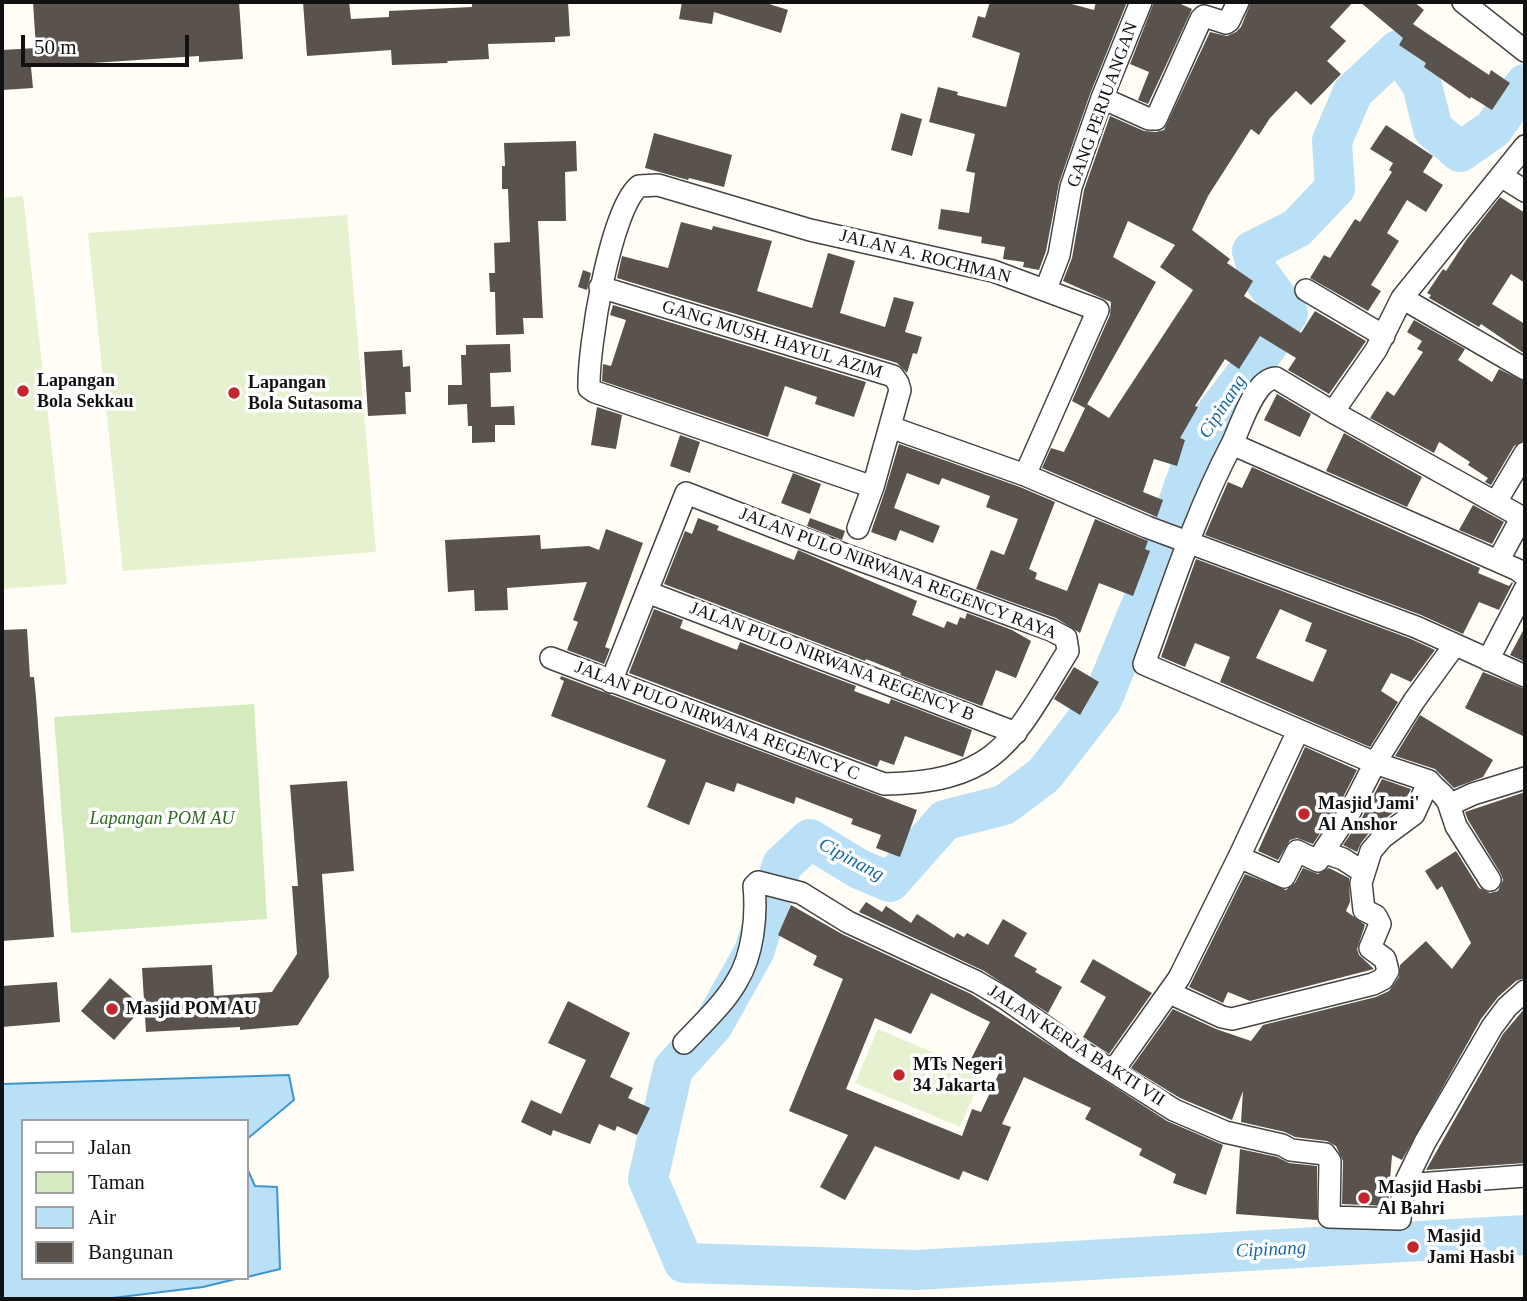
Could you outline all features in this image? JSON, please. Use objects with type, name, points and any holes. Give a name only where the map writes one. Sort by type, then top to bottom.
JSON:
[{"type":"street","name":"GANG PERJUANGAN","points":[[1049,282],[1059,255],[1071,187],[1102,98],[1141,2]]},
{"type":"street","points":[[1102,98],[1154,121],[1201,19],[1204,16],[1226,23],[1238,2]]},
{"type":"street","points":[[1463,2],[1518,44]]},
{"type":"street","points":[[1333,412],[1384,336],[1402,298],[1525,146]]},
{"type":"street","points":[[1501,176],[1525,191]]},
{"type":"street","name":"JALAN A. ROCHMAN","points":[[600,287],[626,201],[639,186],[658,185],[810,230],[1049,282],[1097,310],[1025,475]]},
{"type":"street","points":[[600,287],[589,380],[589,387],[595,392],[873,487]]},
{"type":"street","name":"GANG MUSH. HAYUL AZIM","points":[[600,287],[893,376],[900,390],[890,426]]},
{"type":"street","points":[[1306,290],[1384,336]]},
{"type":"street","points":[[1402,298],[1525,369]]},
{"type":"street","points":[[1490,880],[1456,826],[1445,795],[1434,789],[1429,781],[1298,731],[1144,664],[1185,540],[1256,391],[1270,378],[1276,378],[1524,518],[1498,561]]},
{"type":"street","points":[[858,528],[890,426],[1025,475],[1147,527],[1267,573],[1363,606],[1525,676]]},
{"type":"street","points":[[1232,444],[1518,570],[1525,576]]},
{"type":"street","points":[[1496,502],[1525,453]]},
{"type":"street","name":"JALAN PULO NIRWANA REGENCY RAYA","points":[[647,592],[686,494],[1051,630],[1066,638],[1068,651],[1016,733],[986,762],[968,772],[916,784],[884,784]]},
{"type":"street","points":[[611,682],[647,592]]},
{"type":"street","name":"JALAN PULO NIRWANA REGENCY B","points":[[647,592],[1016,733]]},
{"type":"street","points":[[1488,660],[1523,599]]},
{"type":"street","points":[[1239,857],[1284,877],[1297,851],[1318,861],[1414,701],[1454,646]]},
{"type":"street","name":"JALAN PULO NIRWANA REGENCY C","points":[[551,658],[884,784]]},
{"type":"street","points":[[1113,1071],[1170,993],[1239,857],[1298,731]]},
{"type":"street","points":[[1449,805],[1473,794],[1525,778]]},
{"type":"street","points":[[1170,993],[1232,1019],[1373,984],[1383,979],[1388,971],[1385,959],[1370,948],[1380,924],[1376,916],[1364,910],[1361,888],[1363,872],[1374,847],[1414,814],[1429,781]]},
{"type":"street","points":[[1323,852],[1343,859],[1363,872]]},
{"type":"street","name":"JALAN KERJA BAKTI VII","points":[[684,1043],[737,982],[749,948],[755,900],[754,886],[758,882],[801,893],[848,922],[977,982],[1174,1110],[1216,1128],[1282,1145],[1291,1150],[1325,1154],[1329,1161],[1329,1217],[1400,1219],[1404,1185]]},
{"type":"street","points":[[1404,1185],[1425,1142],[1492,1027],[1507,1007],[1525,991]]},
{"type":"street","points":[[1404,1185],[1525,1176]]},
{"type":"green space","name":"Lapangan Bola Sekkau","points":[[23,196],[67,584],[2,589],[2,198]]},
{"type":"green space","name":"Lapangan Bola Sutasoma","points":[[347,215],[376,552],[123,571],[88,233]]},
{"type":"green space","name":"Lapangan POM AU","points":[[254,704],[267,919],[71,933],[54,717]]},
{"type":"green space","points":[[878,1029],[983,1074],[960,1127],[855,1083]]},
{"type":"water","points":[[289,1075],[294,1100],[248,1138],[248,1119],[21,1119],[21,1280],[232,1280],[203,1287],[104,1299],[2,1299],[2,1084]]},
{"type":"water","points":[[248,1170],[255,1186],[277,1187],[280,1269],[248,1277]]},
{"type":"building","points":[[33,2],[239,2],[243,59],[199,62],[199,56],[31,67],[33,88],[2,90],[2,50],[36,48]]},
{"type":"building","points":[[303,2],[349,2],[351,19],[389,17],[389,11],[472,7],[472,2],[568,2],[570,36],[555,37],[555,42],[488,44],[489,59],[447,61],[448,63],[392,65],[391,50],[307,56]]},
{"type":"building","points":[[682,2],[763,2],[788,10],[781,33],[714,12],[712,24],[679,19]]},
{"type":"building","points":[[990,2],[1064,2],[1094,10],[1096,2],[1127,2],[1090,94],[1059,183],[1046,251],[1039,270],[1023,267],[1024,262],[1003,259],[1005,247],[981,243],[982,237],[938,229],[941,209],[969,213],[975,173],[966,171],[975,134],[929,122],[938,87],[958,92],[957,95],[1006,107],[1020,53],[972,37],[978,16],[985,18]]},
{"type":"building","points":[[1154,2],[1176,2],[1192,9],[1148,104],[1138,100],[1149,72],[1130,64]]},
{"type":"building","points":[[1251,2],[1353,2],[1330,27],[1346,41],[1327,61],[1341,74],[1311,105],[1296,91],[1270,118],[1259,135],[1251,129],[1208,196],[1192,230],[1230,259],[1227,263],[1253,281],[1244,296],[1301,333],[1315,311],[1366,341],[1329,394],[1288,370],[1296,358],[1260,336],[1239,369],[1225,359],[1195,406],[1198,407],[1180,438],[1185,440],[1177,466],[1154,459],[1143,492],[1163,500],[1157,517],[1042,468],[1051,448],[1064,452],[1086,407],[1072,401],[1110,315],[1111,302],[1063,281],[1072,258],[1084,190],[1110,116],[1144,131],[1164,130],[1210,32],[1227,36],[1236,32],[1241,27]],"holes":[[[1128,221],[1175,245],[1160,267],[1193,290],[1109,418],[1087,404],[1156,282],[1113,257]]]},
{"type":"building","points":[[1360,2],[1414,2],[1424,10],[1413,24],[1489,75],[1491,70],[1510,83],[1492,110],[1471,97],[1470,99],[1424,67],[1426,63],[1399,45],[1403,38]]},
{"type":"building","points":[[901,113],[922,119],[912,156],[891,150]]},
{"type":"building","points":[[1386,125],[1433,156],[1423,172],[1443,185],[1426,212],[1407,200],[1387,233],[1399,241],[1371,285],[1381,291],[1368,311],[1310,278],[1324,255],[1330,258],[1355,219],[1360,222],[1392,172],[1389,170],[1393,163],[1370,149]]},
{"type":"building","points":[[654,133],[732,155],[724,187],[645,168]]},
{"type":"building","points":[[576,141],[577,171],[565,172],[566,221],[538,221],[543,318],[523,318],[524,334],[496,335],[495,292],[490,292],[489,273],[495,273],[494,243],[510,242],[508,189],[502,189],[504,143]]},
{"type":"building","points":[[1500,197],[1525,213],[1525,283],[1511,274],[1492,304],[1525,324],[1525,354],[1481,324],[1479,327],[1429,298],[1431,295],[1427,293]]},
{"type":"building","points":[[681,222],[712,230],[713,226],[772,241],[757,291],[812,308],[828,253],[855,261],[840,313],[885,327],[894,297],[914,302],[905,332],[922,337],[917,354],[913,353],[907,373],[897,363],[617,278],[622,256],[668,268]]},
{"type":"building","points":[[583,270],[591,273],[587,290],[578,287]]},
{"type":"building","points":[[613,305],[866,382],[854,417],[815,404],[817,397],[785,386],[768,437],[602,381],[603,364],[611,366],[626,320],[610,315]]},
{"type":"building","points":[[1414,320],[1465,349],[1458,360],[1492,382],[1499,369],[1525,382],[1525,440],[1514,446],[1491,485],[1485,482],[1488,478],[1468,465],[1470,462],[1441,443],[1439,442],[1434,453],[1370,418],[1387,391],[1394,396],[1423,352],[1417,349],[1422,341],[1407,332]]},
{"type":"building","points":[[510,344],[511,372],[490,373],[491,407],[514,406],[515,425],[495,425],[495,442],[472,443],[472,426],[468,426],[467,404],[448,405],[448,385],[462,385],[461,355],[466,355],[466,345]]},
{"type":"building","points":[[402,350],[403,367],[410,366],[411,392],[405,392],[406,414],[368,416],[364,352]]},
{"type":"building","points":[[1277,394],[1311,414],[1300,437],[1264,420]]},
{"type":"building","points":[[597,407],[622,415],[616,449],[591,445]]},
{"type":"building","points":[[1344,433],[1422,477],[1407,507],[1326,471]]},
{"type":"building","points":[[680,435],[700,442],[690,473],[670,466]]},
{"type":"building","points":[[899,444],[1055,502],[1029,569],[1037,573],[1035,579],[1067,591],[1095,519],[1148,541],[1145,549],[1150,551],[1133,596],[1099,583],[1080,633],[1056,618],[976,589],[991,550],[1004,555],[1018,519],[986,507],[990,496],[942,478],[939,485],[907,473],[894,508],[940,526],[933,543],[900,530],[896,541],[871,532]]},
{"type":"building","points":[[1252,467],[1480,568],[1478,573],[1509,586],[1513,583],[1499,610],[1479,602],[1463,634],[1421,615],[1205,535],[1228,482],[1242,488]]},
{"type":"building","points":[[793,473],[821,484],[810,514],[781,503]]},
{"type":"building","points":[[1473,505],[1504,522],[1492,544],[1459,530]]},
{"type":"building","points":[[698,518],[719,526],[717,530],[794,560],[798,550],[917,601],[912,615],[944,628],[947,621],[957,625],[960,617],[965,619],[967,613],[1012,630],[1031,641],[1016,678],[996,670],[982,706],[866,659],[865,661],[664,584],[685,531],[692,534]]},
{"type":"building","points":[[810,518],[845,531],[842,540],[807,526]]},
{"type":"building","points":[[606,529],[643,543],[605,647],[610,649],[604,664],[567,650],[578,622],[573,620],[587,582],[507,588],[508,610],[475,611],[474,590],[448,592],[445,540],[540,535],[541,549],[589,546],[599,550]]},
{"type":"building","points":[[1196,559],[1435,650],[1411,682],[1391,673],[1381,691],[1398,702],[1370,747],[1220,682],[1230,657],[1195,643],[1185,667],[1161,657]],"holes":[[[1280,609],[1312,623],[1305,641],[1327,650],[1313,682],[1256,658]]]},
{"type":"building","points":[[654,609],[683,620],[680,628],[737,650],[740,642],[856,686],[854,691],[889,704],[891,699],[972,730],[963,757],[905,736],[894,765],[880,760],[877,767],[629,673]]},
{"type":"building","points":[[1525,627],[1525,662],[1510,655]]},
{"type":"building","points":[[27,629],[30,677],[34,677],[36,697],[54,937],[2,941],[2,630]]},
{"type":"building","points":[[1074,667],[1099,682],[1080,715],[1054,699]]},
{"type":"building","points":[[1483,672],[1525,689],[1525,737],[1465,708]]},
{"type":"building","points":[[561,676],[917,810],[900,857],[876,848],[881,835],[851,824],[853,819],[796,797],[794,804],[737,783],[734,792],[706,782],[689,825],[647,807],[666,760],[551,716],[564,681],[560,679]]},
{"type":"building","points":[[1420,715],[1493,760],[1483,777],[1454,788],[1435,769],[1395,756]]},
{"type":"building","points":[[1305,747],[1357,770],[1340,803],[1313,844],[1297,838],[1290,840],[1278,860],[1258,851]]},
{"type":"building","points":[[1382,779],[1411,789],[1403,805],[1373,828],[1357,852],[1343,845],[1363,816]]},
{"type":"building","points":[[347,781],[354,871],[322,874],[329,977],[298,1025],[240,1030],[240,1027],[146,1032],[142,968],[212,965],[214,996],[272,992],[297,954],[292,886],[298,886],[290,785]]},
{"type":"building","points":[[1525,792],[1525,978],[1516,981],[1498,997],[1481,1019],[1402,1160],[1392,1155],[1388,1206],[1342,1204],[1343,1161],[1336,1146],[1327,1141],[1295,1137],[1285,1132],[1241,1122],[1243,1091],[1232,1120],[1180,1098],[1131,1068],[1173,1009],[1216,1029],[1251,1041],[1263,1025],[1376,997],[1389,991],[1399,977],[1400,965],[1426,941],[1452,969],[1471,943],[1442,886],[1437,890],[1425,871],[1456,851],[1479,888],[1490,893],[1498,891],[1503,880],[1501,874],[1465,812]]},
{"type":"building","points":[[1303,868],[1318,874],[1329,868],[1349,878],[1350,902],[1346,911],[1365,925],[1357,949],[1359,955],[1374,969],[1250,1001],[1228,992],[1223,1003],[1189,987],[1245,874],[1286,890],[1295,883]]},
{"type":"building","points":[[866,902],[882,912],[886,906],[911,923],[917,914],[954,938],[957,933],[964,937],[967,933],[988,945],[1003,919],[1027,933],[1014,956],[1062,987],[1048,1013],[984,971],[859,912]]},
{"type":"building","points":[[791,905],[842,934],[971,994],[1167,1121],[1223,1145],[1206,1195],[1173,1183],[1176,1174],[1139,1155],[1142,1149],[1085,1119],[1091,1108],[1024,1077],[1002,1124],[1011,1127],[988,1181],[963,1171],[959,1180],[875,1146],[845,1200],[820,1187],[848,1135],[789,1111],[843,979],[813,965],[817,956],[778,935]],"holes":[[[931,993],[990,1022],[971,1059],[999,1073],[981,1112],[972,1109],[962,1136],[846,1089],[875,1018],[911,1034]]]},
{"type":"building","points":[[1093,959],[1152,993],[1109,1054],[1083,1037],[1106,997],[1080,982]]},
{"type":"building","name":"Masjid POM AU","points":[[110,978],[143,1007],[114,1040],[81,1011]]},
{"type":"building","points":[[57,982],[60,1022],[2,1027],[2,986]]},
{"type":"building","points":[[568,1001],[630,1033],[610,1077],[633,1088],[628,1098],[650,1108],[637,1135],[617,1126],[615,1131],[599,1124],[590,1144],[553,1130],[551,1136],[521,1122],[531,1100],[561,1114],[586,1060],[548,1043]]},
{"type":"building","points":[[1525,1008],[1525,1163],[1426,1170],[1503,1034]]},
{"type":"building","points":[[1240,1149],[1277,1157],[1289,1163],[1317,1166],[1317,1220],[1236,1214]]},
{"type":"waterway","name":"Cipinang","points":[[1525,84],[1493,129],[1460,152],[1433,129],[1422,85],[1398,50],[1353,92],[1332,141],[1335,188],[1297,228],[1252,251],[1258,272],[1288,313],[1268,345],[1204,429],[1149,586],[1102,700],[1044,775],[1004,805],[945,820],[890,882],[859,869],[810,839],[782,865],[754,952],[713,1025],[673,1069],[648,1179],[684,1263],[916,1270],[1525,1235]]},
{"type":"place","name":"Lapangan Bola Sekkau","points":[[23,391]]},
{"type":"place","name":"Lapangan Bola Sutasoma","points":[[234,393]]},
{"type":"place","name":"Masjid Jami' Al Anshor","points":[[1304,814]]},
{"type":"place","name":"Masjid POM AU","points":[[112,1009]]},
{"type":"place","name":"MTs Negeri 34 Jakarta","points":[[899,1075]]},
{"type":"place","name":"Masjid Hasbi Al Bahri","points":[[1364,1198]]},
{"type":"place","name":"Masjid Jami Hasbi","points":[[1413,1247]]}]
